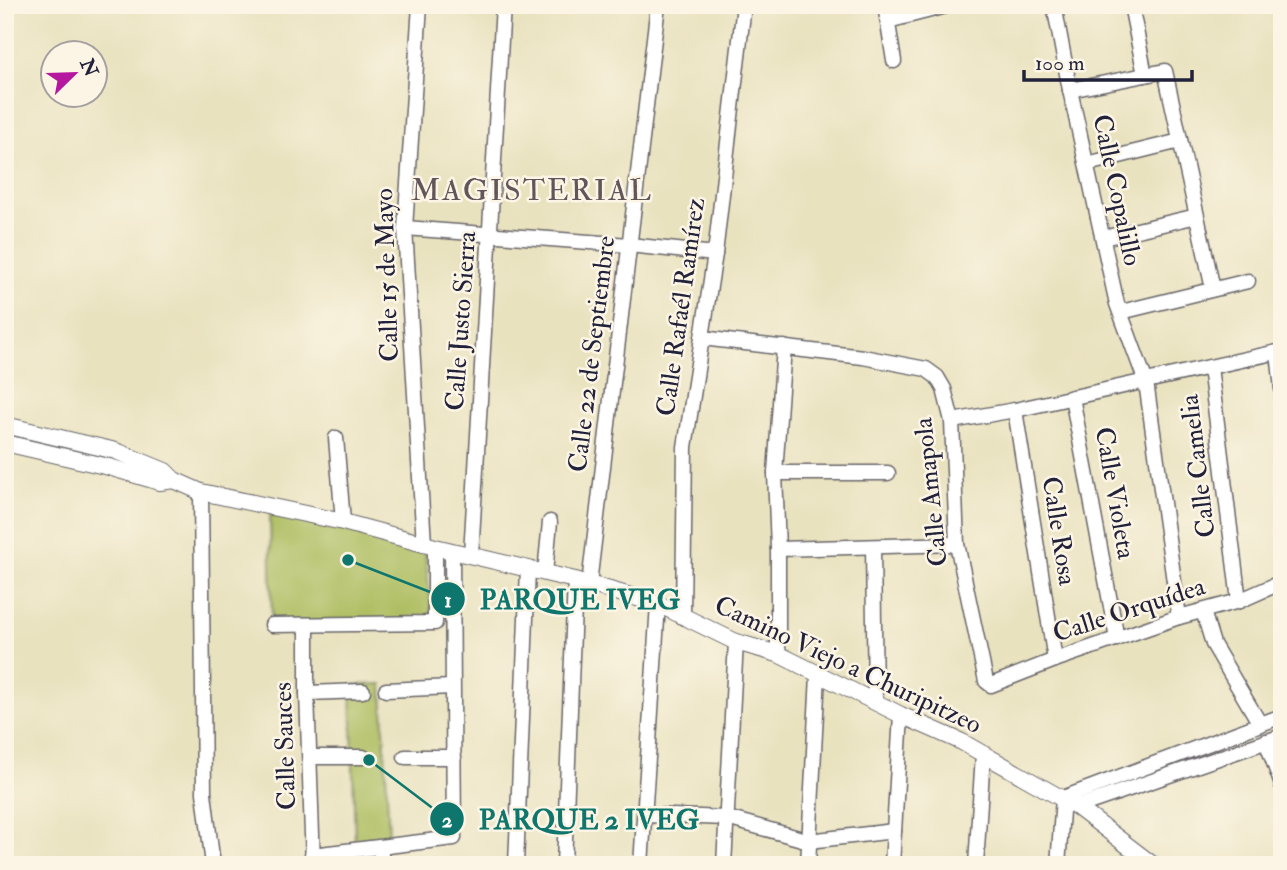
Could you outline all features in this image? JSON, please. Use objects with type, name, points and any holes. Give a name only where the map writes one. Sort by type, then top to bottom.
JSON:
[{"type":"street","name":"Calle 15 de Mayo","points":[[307,626],[435,623],[405,228],[420,5]]},
{"type":"street","name":"Calle Justo Sierra","points":[[471,555],[503,5]]},
{"type":"street","name":"Calle 22 de Septiembre","points":[[564,865],[582,582],[629,246],[658,5]]},
{"type":"street","name":"Calle Rafaél Ramírez","points":[[683,617],[685,447],[715,254],[744,5]]},
{"type":"street","points":[[885,5],[894,61]]},
{"type":"street","points":[[888,21],[950,5]]},
{"type":"street","name":"Calle Copalillo","points":[[1054,5],[1117,304],[1146,382],[1179,617]]},
{"type":"street","points":[[1131,5],[1145,75]]},
{"type":"street","points":[[1070,90],[1166,71],[1213,289]]},
{"type":"street","points":[[1087,164],[1180,141]]},
{"type":"street","points":[[1103,238],[1197,216]]},
{"type":"street","points":[[405,228],[715,254]]},
{"type":"street","points":[[1121,312],[1248,281]]},
{"type":"street","points":[[702,338],[784,347],[775,473],[778,654]]},
{"type":"street","name":"Calle Amapola","points":[[784,347],[863,357],[926,369],[937,377],[944,389],[951,421],[957,544],[986,681],[991,685]]},
{"type":"street","points":[[951,421],[1015,410],[1280,352],[1282,389]]},
{"type":"street","name":"Calle Camelia","points":[[1210,367],[1238,601]]},
{"type":"street","name":"Calle Violeta","points":[[1072,397],[1117,639]]},
{"type":"street","name":"Calle Rosa","points":[[1015,410],[1055,660]]},
{"type":"street","name":"Camino Viejo a Churipitzeo","points":[[5,425],[116,451],[165,471],[174,480],[201,492],[342,522],[582,582],[658,604],[736,642],[778,654],[962,742],[1070,802],[1134,858],[1153,865]]},
{"type":"street","points":[[336,438],[342,522]]},
{"type":"street","name":"Camino Viejo a Churipitzeo","points":[[5,443],[109,467],[160,482],[174,480]]},
{"type":"street","points":[[775,473],[888,473]]},
{"type":"street","points":[[201,492],[204,793],[213,865]]},
{"type":"street","points":[[545,573],[550,522]]},
{"type":"street","points":[[778,549],[957,544]]},
{"type":"street","points":[[873,547],[875,702]]},
{"type":"street","points":[[313,860],[454,838],[452,551]]},
{"type":"street","points":[[516,865],[528,569]]},
{"type":"street","name":"Calle Orquídea","points":[[991,685],[1179,617],[1238,601],[1282,582]]},
{"type":"street","points":[[641,865],[658,604]]},
{"type":"street","points":[[1203,611],[1213,644],[1256,725],[1282,785]]},
{"type":"street","points":[[272,625],[307,626]]},
{"type":"street","name":"Calle Sauces","points":[[307,626],[313,860]]},
{"type":"street","points":[[724,865],[736,642]]},
{"type":"street","points":[[808,865],[818,675]]},
{"type":"street","points":[[386,690],[452,687]]},
{"type":"street","points":[[307,693],[363,691]]},
{"type":"street","points":[[892,865],[901,715]]},
{"type":"street","points":[[1278,717],[1281,736],[1152,780],[1070,802],[1146,765],[1278,717]]},
{"type":"street","points":[[976,865],[984,754]]},
{"type":"street","points":[[310,757],[363,757]]},
{"type":"street","points":[[405,757],[454,757]]},
{"type":"street","points":[[1146,765],[1152,780]]},
{"type":"street","points":[[1058,865],[1070,802]]},
{"type":"street","points":[[645,815],[727,818],[809,841],[894,831]]},
{"type":"street","points":[[381,848],[381,865]]},
{"type":"green space","points":[[270,508],[424,544],[433,625],[272,628]]},
{"type":"green space","points":[[382,684],[389,836],[355,847],[351,685]]},
{"type":"place","name":"PARQUE IVEG","points":[[348,560]]},
{"type":"place","name":"PARQUE 2 IVEG","points":[[369,760]]},
{"type":"district","name":"MAGISTERIAL","points":[[532,190]]}]
